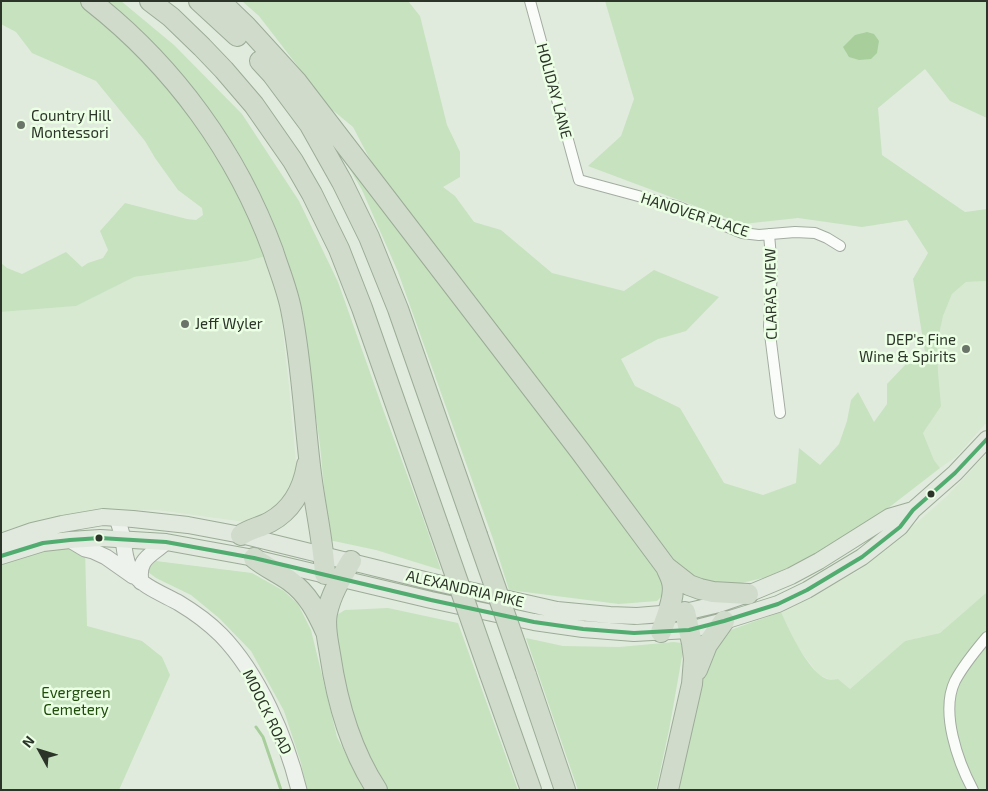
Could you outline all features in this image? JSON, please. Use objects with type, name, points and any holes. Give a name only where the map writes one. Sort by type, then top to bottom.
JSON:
[{"type":"highway","points":[[92,1],[145,48],[191,101],[235,166],[250,196],[278,265],[291,308],[302,385],[312,483],[335,567],[326,615],[333,675],[340,707],[348,731],[360,760],[377,790]]},
{"type":"highway","points":[[150,1],[171,17],[202,47],[254,105],[293,160],[312,194],[339,250],[362,308],[531,790]]},
{"type":"highway","points":[[199,1],[233,31],[272,74],[310,125],[342,182],[369,237],[398,308],[566,790]]},
{"type":"highway","points":[[220,1],[246,26],[297,82],[580,450],[666,567],[673,583],[676,622],[694,659],[692,684]]},
{"type":"highway","points":[[241,535],[248,530],[269,523],[284,512],[297,497],[305,479],[309,453]]},
{"type":"highway","points":[[254,558],[263,566],[291,582],[305,594],[316,610],[327,635]]},
{"type":"highway","points":[[666,567],[680,579],[700,589],[713,592],[748,594]]},
{"type":"highway","points":[[668,790],[692,684],[706,645],[724,621]]},
{"type":"main road","name":"ALEXANDRIA PIKE","points":[[1,556],[43,544],[70,540],[100,538],[166,542],[254,558],[335,567],[433,582],[557,610],[676,622],[724,621],[778,604],[807,590],[862,557],[900,527],[913,510],[955,473],[987,438]]},
{"type":"main road","name":"ALEXANDRIA PIKE","points":[[676,622],[791,576],[819,561],[889,517],[913,510]]},
{"type":"main road","name":"ALEXANDRIA PIKE","points":[[1,542],[62,524],[103,517],[125,518],[188,525],[241,535],[335,567]]},
{"type":"main road","points":[[123,539],[125,518]]},
{"type":"main road","name":"MOOCK ROAD","points":[[123,539],[127,563],[132,574],[141,582],[203,619],[222,636],[242,661],[257,684],[285,744],[299,790]]},
{"type":"main road","points":[[70,540],[85,549],[106,557],[141,582]]},
{"type":"main road","points":[[141,582],[142,564],[148,556],[166,542]]},
{"type":"street","name":"HOLIDAY LANE","points":[[530,1],[579,180]]},
{"type":"street","name":"HANOVER PLACE","points":[[579,180],[680,207],[742,233],[758,235],[795,232],[815,233],[840,246]]},
{"type":"street","name":"CLARAS VIEW","points":[[769,234],[772,270],[769,326],[780,413]]},
{"type":"street","points":[[973,790],[956,750],[949,718],[951,696],[955,682],[987,637]]},
{"type":"shaded area","points":[[867,32],[874,34],[879,41],[877,53],[871,59],[859,60],[849,57],[843,47],[855,35]]},
{"type":"shaded area","points":[[266,256],[280,307],[296,463],[294,485],[272,512],[245,522],[157,510],[96,511],[47,518],[1,532],[1,312],[76,306],[134,277],[247,261]]},
{"type":"shaded area","points":[[987,281],[987,422],[956,457],[940,468],[934,460],[923,433],[929,424],[938,373],[937,344],[943,316],[952,294],[966,282]]},
{"type":"shaded area","points":[[987,453],[987,592],[940,633],[905,641],[850,689],[838,679],[831,680],[819,675],[798,648],[781,612],[858,571],[947,496]]},
{"type":"green space","points":[[1,1],[81,1],[123,36],[174,90],[244,199],[266,256],[247,261],[134,277],[76,306],[1,312],[1,263],[7,268],[22,274],[66,252],[82,267],[103,258],[108,250],[100,231],[125,203],[187,219],[196,220],[203,215],[202,208],[178,190],[145,141],[96,81],[32,53],[16,32],[1,24]]},
{"type":"green space","points":[[103,1],[121,1],[174,45],[242,114],[299,201],[338,282],[441,570],[376,550],[329,540],[320,445],[299,300],[276,235],[232,145]]},
{"type":"green space","points":[[242,1],[408,1],[420,16],[447,125],[460,152],[460,177],[443,187],[455,196],[474,222],[501,230],[552,273],[624,291],[654,270],[719,297],[686,331],[658,339],[621,359],[635,386],[680,408],[724,483],[763,495],[796,483],[799,448],[820,465],[839,444],[847,421],[851,400],[858,392],[874,422],[887,404],[887,384],[906,364],[927,364],[913,279],[928,253],[907,220],[862,227],[798,218],[743,224],[588,166],[621,136],[634,99],[605,1],[987,1],[987,118],[950,101],[925,69],[878,108],[882,155],[965,212],[987,209],[987,281],[966,282],[952,294],[943,316],[937,344],[941,406],[923,433],[934,460],[940,468],[874,519],[822,552],[767,577],[725,587],[689,578],[674,563],[374,167],[353,127],[330,108],[259,16]]},
{"type":"green space","points":[[322,122],[664,579],[665,593],[657,601],[619,604],[509,590],[493,539],[398,272],[362,190]]},
{"type":"green space","name":"Evergreen Cemetery","points":[[43,543],[85,549],[87,626],[142,641],[162,657],[170,675],[119,790],[1,790],[1,556]]},
{"type":"green space","points":[[156,561],[252,573],[284,591],[298,604],[311,630],[337,737],[364,790],[306,790],[301,763],[284,711],[251,651],[219,618],[191,595],[156,578],[148,572],[149,567]]},
{"type":"green space","points":[[987,592],[987,790],[678,790],[708,655],[719,637],[733,629],[781,612],[801,652],[815,671],[831,680],[838,679],[850,689],[905,641],[940,633]]},
{"type":"green space","points":[[388,608],[458,623],[518,790],[386,790],[351,720],[337,644],[335,616],[345,610]]},
{"type":"green space","points":[[526,638],[563,646],[619,647],[681,643],[683,651],[656,790],[578,790]]},
{"type":"waterway","points":[[256,727],[263,737],[281,790]]},
{"type":"transit line","points":[[1,556],[43,543],[70,540],[100,538],[166,542],[254,558],[431,600],[534,622],[583,629],[634,633],[689,630],[778,604],[807,590],[862,557],[900,527],[913,510],[955,473],[987,439]]},
{"type":"place","name":"Country Hill Montessori","points":[[21,125]]},
{"type":"place","name":"Jeff Wyler","points":[[185,324]]},
{"type":"place","name":"DEP's Fine Wine & Spirits","points":[[966,349]]}]
